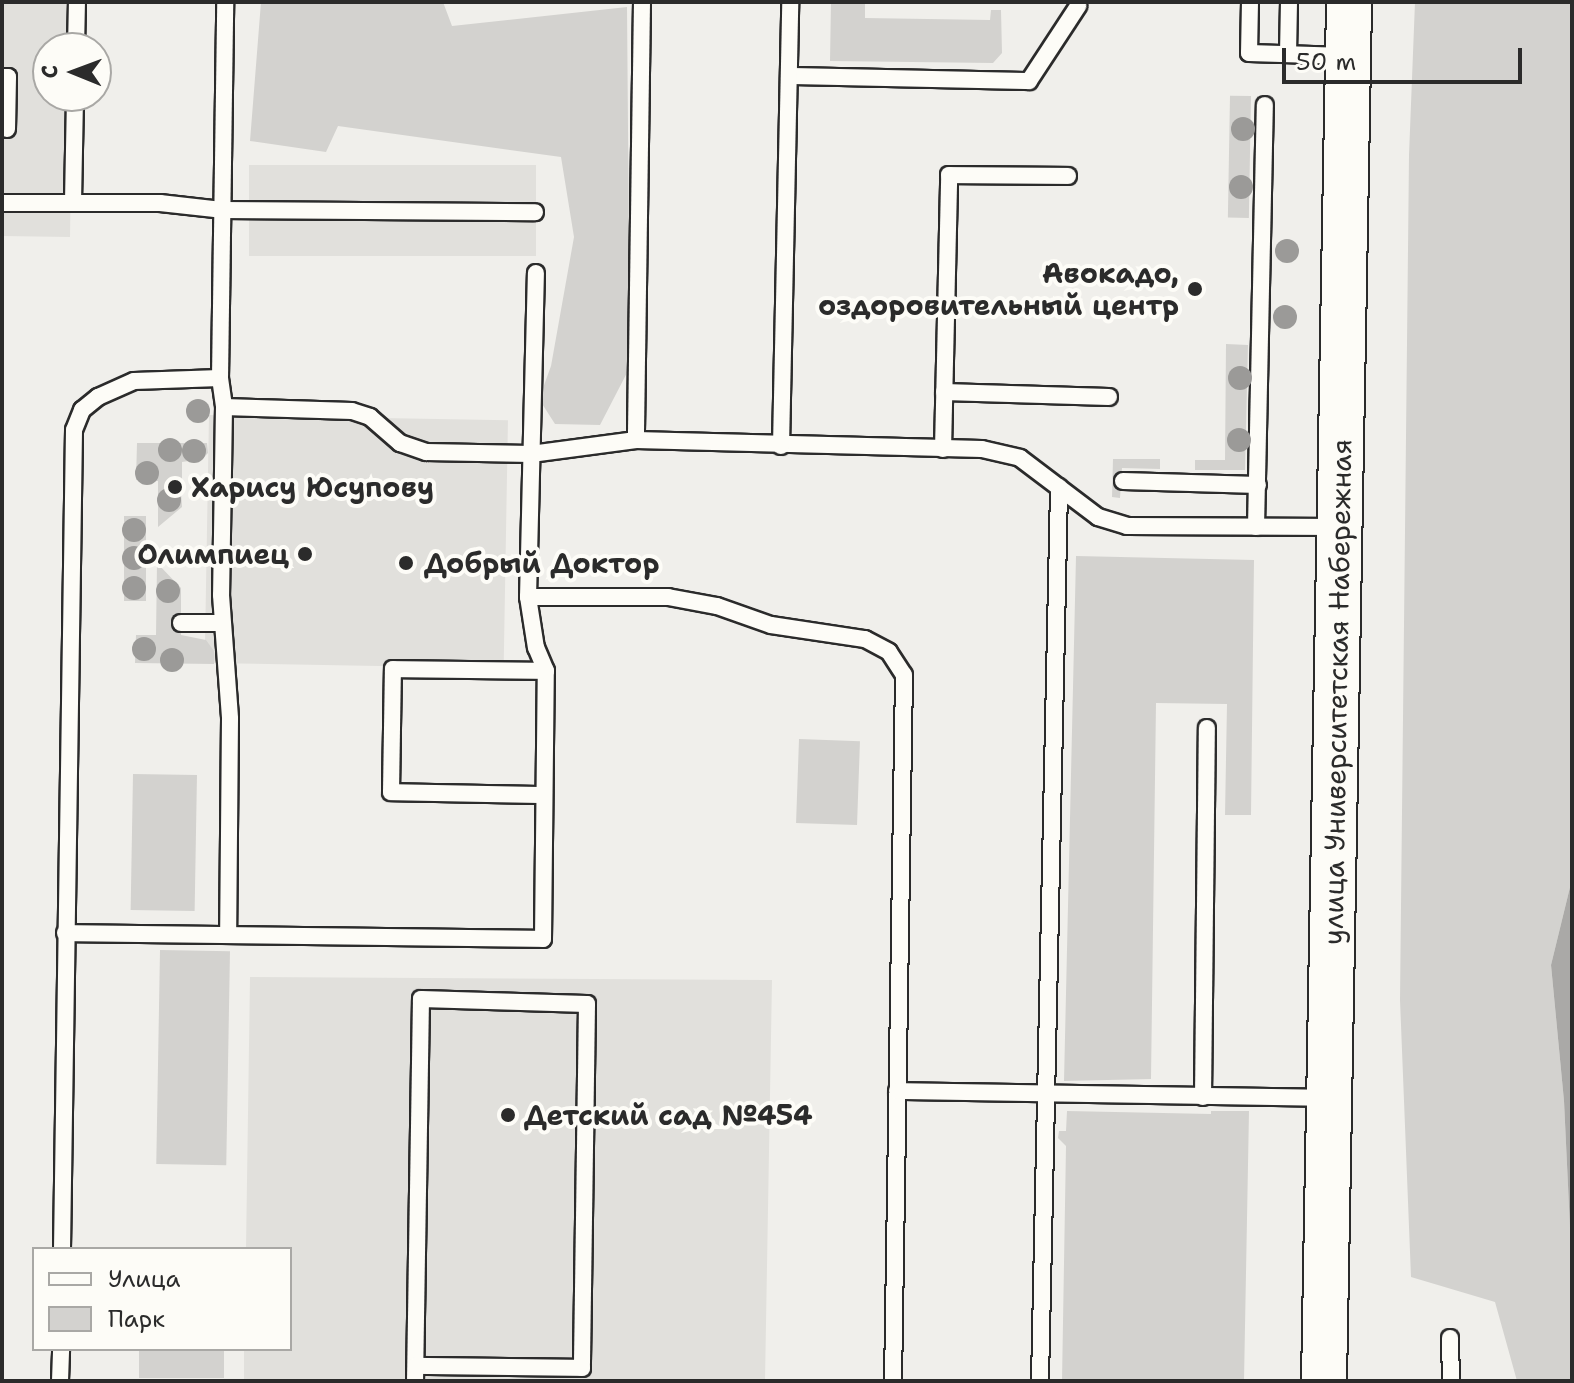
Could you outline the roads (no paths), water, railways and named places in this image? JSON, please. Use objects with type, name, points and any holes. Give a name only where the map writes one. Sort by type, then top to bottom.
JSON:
[{"type":"main road","name":"улица Университетская Набережная","points":[[1324,1381],[1349,2]]},
{"type":"lane","points":[[76,32],[77,2]]},
{"type":"lane","points":[[225,2],[220,378],[224,407],[222,623],[230,719],[228,934]]},
{"type":"lane","points":[[636,440],[642,2]]},
{"type":"lane","points":[[781,446],[790,2]]},
{"type":"lane","points":[[1250,2],[1249,53],[1348,56]]},
{"type":"lane","points":[[1288,54],[1289,2]]},
{"type":"lane","points":[[789,76],[1029,81],[1078,6]]},
{"type":"lane","points":[[2,77],[8,77],[7,129]]},
{"type":"lane","points":[[1256,527],[1265,105]]},
{"type":"lane","points":[[73,202],[75,112]]},
{"type":"lane","points":[[943,449],[949,175],[1068,176]]},
{"type":"lane","points":[[2,203],[160,203],[222,210],[535,212]]},
{"type":"lane","points":[[65,933],[543,939],[546,671],[536,648],[528,597],[536,273]]},
{"type":"lane","points":[[62,1247],[74,430],[82,410],[98,397],[134,381],[220,378]]},
{"type":"lane","points":[[944,392],[1109,397]]},
{"type":"lane","points":[[224,407],[352,411],[370,417],[400,443],[426,452],[531,454],[636,440],[982,449],[1020,458],[1098,517],[1127,526],[1340,527]]},
{"type":"lane","points":[[1123,481],[1258,485]]},
{"type":"lane","points":[[1040,1381],[1059,487]]},
{"type":"lane","points":[[528,597],[668,597],[717,606],[771,625],[865,639],[889,652],[904,675],[893,1381]]},
{"type":"lane","points":[[181,623],[222,623]]},
{"type":"lane","points":[[544,795],[391,792],[393,669],[546,671]]},
{"type":"lane","points":[[1203,1097],[1207,728]]},
{"type":"lane","points":[[421,999],[587,1004],[582,1368],[416,1373],[421,999]]},
{"type":"lane","points":[[897,1091],[1329,1098]]},
{"type":"lane","points":[[1450,1338],[1451,1381]]},
{"type":"lane","points":[[60,1381],[61,1351]]},
{"type":"place","name":"Авокадо, оздоровительный центр","points":[[1195,289]]},
{"type":"place","name":"Харису Юсупову","points":[[175,487]]},
{"type":"place","name":"Олимпиец","points":[[305,554]]},
{"type":"place","name":"Добрый Доктор","points":[[406,563]]},
{"type":"place","name":"Детский сад №454","points":[[508,1115]]}]
